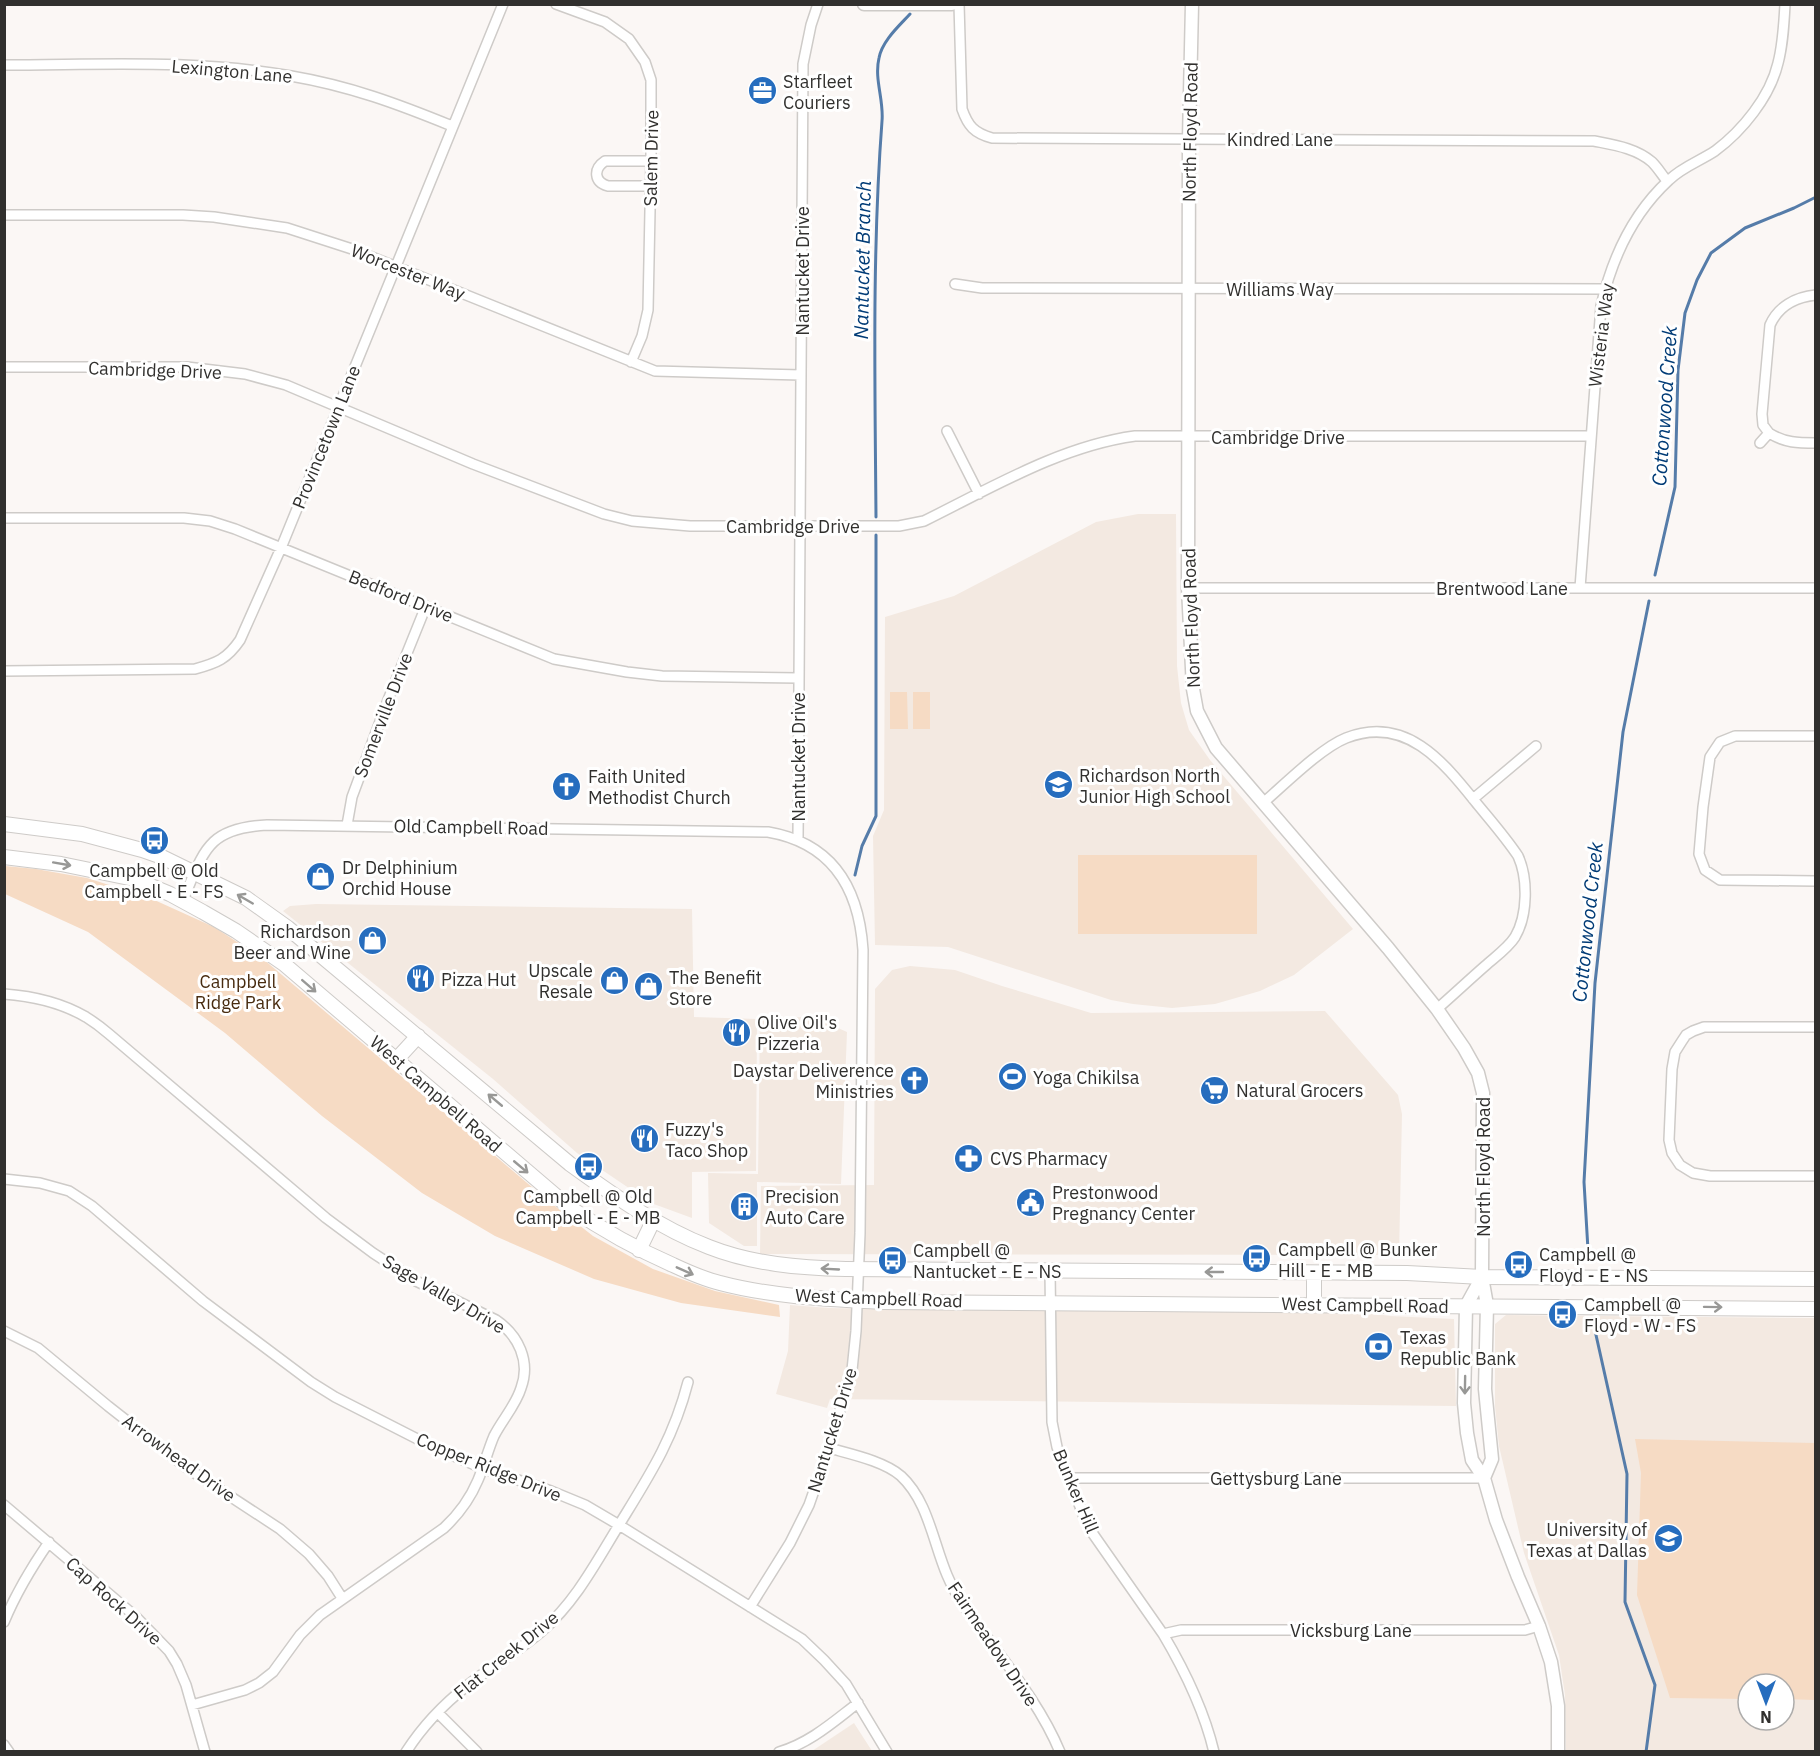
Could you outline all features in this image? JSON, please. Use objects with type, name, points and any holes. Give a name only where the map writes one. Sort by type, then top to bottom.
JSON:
[{"type":"main road","name":"West Campbell Road","points":[[4,825],[54,830],[135,848],[162,857],[246,898],[286,926],[570,1164],[654,1219],[705,1246],[753,1260],[788,1266],[858,1270],[1407,1273],[1482,1276],[1815,1279]]},
{"type":"main road","name":"West Campbell Road","points":[[4,857],[61,864],[134,879],[183,900],[236,931],[284,964],[569,1207],[604,1231],[639,1250],[696,1276],[720,1284],[785,1295],[857,1301],[1815,1308]]},
{"type":"main road","points":[[396,1060],[418,1036]]},
{"type":"main road","points":[[639,1250],[654,1219]]},
{"type":"main road","points":[[1314,1273],[1314,1304]]},
{"type":"street","name":"Provincetown Lane","points":[[4,671],[195,669],[214,663],[231,652],[240,640],[281,548],[503,4]]},
{"type":"street","name":"Salem Drive","points":[[556,4],[614,27],[629,39],[640,54],[651,80],[648,310],[642,336],[631,362]]},
{"type":"street","name":"Nantucket Drive","points":[[750,1606],[790,1543],[810,1505],[852,1370],[856,1339],[861,1131],[862,934],[858,910],[847,885],[827,859],[798,839],[803,64],[818,4]]},
{"type":"street","points":[[864,4],[952,4]]},
{"type":"street","name":"Kindred Lane","points":[[959,4],[961,100],[965,118],[972,129],[985,136],[1001,138],[1594,141],[1617,145],[1635,152],[1652,162],[1667,181]]},
{"type":"street","name":"North Floyd Road","points":[[1192,4],[1189,139],[1188,588],[1193,689],[1197,711],[1216,748],[1388,948],[1437,1009],[1464,1048],[1482,1083],[1482,1276],[1487,1305],[1485,1389],[1492,1459],[1484,1478]]},
{"type":"street","name":"Wisteria Way","points":[[1580,588],[1601,306],[1615,256],[1630,228],[1667,181],[1732,138],[1748,121],[1770,85],[1778,66],[1784,31],[1785,4]]},
{"type":"street","name":"Lexington Lane","points":[[4,65],[179,65],[246,69],[344,87],[382,98],[452,126]]},
{"type":"street","points":[[650,186],[608,186],[601,183],[596,171],[605,161],[651,161]]},
{"type":"street","name":"Worcester Way","points":[[4,215],[183,215],[214,217],[287,228],[352,249],[655,371],[801,375]]},
{"type":"street","name":"Williams Way","points":[[955,284],[982,288],[1605,290]]},
{"type":"street","points":[[1815,295],[1790,302],[1781,308],[1770,325],[1762,414],[1763,425],[1769,434],[1779,440],[1790,443],[1815,443]]},
{"type":"street","name":"Cambridge Drive","points":[[4,367],[188,367],[213,369],[267,380],[339,406],[473,464],[604,514],[632,521],[690,526],[899,526],[911,524],[924,520],[1064,453],[1089,445],[1135,436],[1591,436]]},
{"type":"street","points":[[947,431],[979,494]]},
{"type":"street","points":[[1760,443],[1769,434]]},
{"type":"street","name":"Bedford Drive","points":[[4,518],[184,518],[210,521],[235,529],[554,659],[662,676],[798,678]]},
{"type":"street","name":"Brentwood Lane","points":[[1188,588],[1815,588]]},
{"type":"street","name":"Somerville Drive","points":[[347,825],[352,797],[426,606]]},
{"type":"street","points":[[1263,803],[1327,749],[1346,738],[1364,733],[1393,734],[1425,748],[1452,773],[1513,848],[1523,867],[1523,910],[1515,937],[1437,1009]]},
{"type":"street","points":[[1815,736],[1735,736],[1720,742],[1710,757],[1703,807],[1700,854],[1705,870],[1720,880],[1815,881]]},
{"type":"street","points":[[1473,799],[1536,746]]},
{"type":"street","name":"Old Campbell Road","points":[[183,900],[206,851],[215,840],[238,828],[267,825],[735,830],[768,832],[798,839]]},
{"type":"street","name":"Sage Valley Drive","points":[[4,994],[33,997],[86,1017],[110,1034],[285,1184],[363,1246],[416,1281],[496,1320],[507,1328],[524,1359],[521,1389],[495,1435],[468,1500],[458,1515],[444,1528],[320,1615],[300,1635],[273,1672],[259,1683],[245,1690],[192,1705]]},
{"type":"street","points":[[1815,1028],[1704,1027],[1686,1035],[1675,1052],[1672,1069],[1669,1140],[1672,1153],[1680,1165],[1693,1173],[1710,1176],[1815,1176]]},
{"type":"street","name":"Copper Ridge Drive","points":[[4,1179],[40,1183],[69,1191],[92,1206],[203,1301],[311,1382],[364,1413],[482,1468],[568,1498],[619,1525],[802,1639],[838,1676],[858,1703],[887,1752]]},
{"type":"street","name":"Bunker Hill","points":[[1050,1271],[1052,1422],[1057,1448],[1084,1517],[1094,1536],[1163,1634],[1193,1690],[1214,1752]]},
{"type":"street","name":"North Floyd Road","points":[[1482,1276],[1466,1306],[1464,1403],[1467,1433],[1472,1460],[1484,1478],[1496,1520],[1539,1626],[1551,1662],[1558,1706],[1558,1752]]},
{"type":"street","name":"Arrowhead Drive","points":[[4,1331],[38,1348],[188,1468],[280,1529],[309,1554],[328,1576],[342,1598]]},
{"type":"street","name":"Flat Creek Drive","points":[[406,1752],[438,1713],[467,1686],[540,1633],[585,1583],[662,1455],[673,1430],[688,1382]]},
{"type":"street","name":"Fairmeadow Drive","points":[[829,1448],[888,1468],[900,1476],[915,1493],[924,1510],[938,1553],[956,1594],[1033,1702],[1053,1734],[1060,1752]]},
{"type":"street","name":"Gettysburg Lane","points":[[1068,1478],[1484,1478]]},
{"type":"street","name":"Cap Rock Drive","points":[[4,1504],[135,1616],[170,1652],[177,1664],[192,1705],[205,1752]]},
{"type":"street","points":[[4,1622],[19,1588],[49,1542]]},
{"type":"street","name":"Vicksburg Lane","points":[[1163,1634],[1181,1630],[1525,1630],[1539,1626]]},
{"type":"street","points":[[779,1752],[819,1733],[858,1703]]},
{"type":"street","points":[[438,1713],[477,1752]]},
{"type":"street","points":[[4,1745],[9,1752]]},
{"type":"shaded area","name":"Richardson North Junior High School","points":[[1138,514],[1176,514],[1177,666],[1181,703],[1189,730],[1210,760],[1353,929],[1294,975],[1260,991],[1215,1004],[1172,1008],[1111,1000],[948,947],[875,945],[873,836],[884,810],[885,617],[954,596],[1096,522]]},
{"type":"shaded area","points":[[316,904],[692,909],[694,1017],[757,1019],[756,1171],[692,1172],[692,1218],[651,1203],[577,1153],[493,1079],[283,911],[290,906]]},
{"type":"shaded area","points":[[910,966],[955,970],[1091,1013],[1325,1011],[1398,1095],[1402,1114],[1399,1255],[760,1254],[761,1186],[874,1185],[875,989],[892,970]]},
{"type":"shaded area","points":[[813,1017],[847,1032],[841,1184],[757,1182],[757,1246],[744,1246],[709,1223],[708,1173],[758,1174],[760,1018]]},
{"type":"shaded area","points":[[790,1305],[876,1309],[1364,1312],[1390,1316],[1454,1319],[1456,1406],[830,1399],[827,1408],[776,1394],[788,1351]]},
{"type":"shaded area","name":"University of Texas at Dallas","points":[[1506,1315],[1815,1318],[1815,1751],[1566,1751],[1565,1695],[1559,1655],[1524,1553],[1499,1446],[1495,1406],[1495,1324]]},
{"type":"shaded area","points":[[854,1723],[872,1751],[812,1751]]},
{"type":"green space","points":[[890,692],[907,692],[908,729],[890,729]]},
{"type":"green space","points":[[913,692],[930,692],[930,729],[913,729]]},
{"type":"green space","points":[[1078,855],[1257,855],[1257,934],[1078,934]]},
{"type":"green space","name":"Campbell Ridge Park","points":[[5,866],[87,878],[150,898],[214,927],[262,958],[546,1199],[593,1236],[653,1269],[715,1291],[779,1305],[780,1317],[681,1303],[594,1279],[495,1236],[422,1193],[322,1116],[225,1033],[88,932],[5,894]]},
{"type":"green space","points":[[1635,1439],[1815,1443],[1815,1700],[1796,1699],[1796,1672],[1736,1672],[1736,1699],[1670,1698],[1637,1595],[1641,1473]]},
{"type":"waterway","name":"Nantucket Branch","points":[[876,517],[875,270],[882,113],[878,66],[884,46],[910,14]]},
{"type":"waterway","name":"Cottonwood Creek","points":[[1655,575],[1675,487],[1678,370],[1685,313],[1697,280],[1711,253],[1745,228],[1816,197]]},
{"type":"waterway","name":"Nantucket Branch","points":[[855,875],[862,846],[876,816],[876,535]]},
{"type":"waterway","name":"Cottonwood Creek","points":[[1588,1250],[1584,1182],[1595,983],[1623,732],[1649,601]]},
{"type":"waterway","name":"Cottonwood Creek","points":[[1619,1327],[1594,1326],[1627,1474],[1625,1602],[1655,1685],[1646,1752]]},
{"type":"place","name":"Starfleet Couriers","points":[[762,91]]},
{"type":"place","name":"Richardson North Junior High School","points":[[1058,785]]},
{"type":"place","name":"Faith United Methodist Church","points":[[567,786]]},
{"type":"place","name":"Campbell @ Old Campbell - E - FS","points":[[154,841]]},
{"type":"place","name":"Dr Delphinium Orchid House","points":[[321,877]]},
{"type":"place","name":"Richardson Beer and Wine","points":[[372,941]]},
{"type":"place","name":"Pizza Hut","points":[[420,979]]},
{"type":"place","name":"Upscale Resale","points":[[614,980]]},
{"type":"place","name":"The Benefit Store","points":[[648,987]]},
{"type":"place","name":"Olive Oil's Pizzeria","points":[[736,1032]]},
{"type":"place","name":"Yoga Chikilsa","points":[[1012,1077]]},
{"type":"place","name":"Daystar Deliverence Ministries","points":[[915,1080]]},
{"type":"place","name":"Natural Grocers","points":[[1215,1090]]},
{"type":"place","name":"Fuzzy's Taco Shop","points":[[644,1139]]},
{"type":"place","name":"CVS Pharmacy","points":[[969,1158]]},
{"type":"place","name":"Campbell @ Old Campbell - E - MB","points":[[588,1167]]},
{"type":"place","name":"Prestonwood Pregnancy Center","points":[[1031,1202]]},
{"type":"place","name":"Precision Auto Care","points":[[744,1206]]},
{"type":"place","name":"Campbell @ Bunker Hill - E - MB","points":[[1257,1259]]},
{"type":"place","name":"Campbell @ Nantucket - E - NS","points":[[892,1260]]},
{"type":"place","name":"Campbell @ Floyd - E - NS","points":[[1518,1264]]},
{"type":"place","name":"Campbell @ Floyd - W - FS","points":[[1563,1314]]},
{"type":"place","name":"Texas Republic Bank","points":[[1379,1347]]},
{"type":"place","name":"University of Texas at Dallas","points":[[1668,1539]]}]
